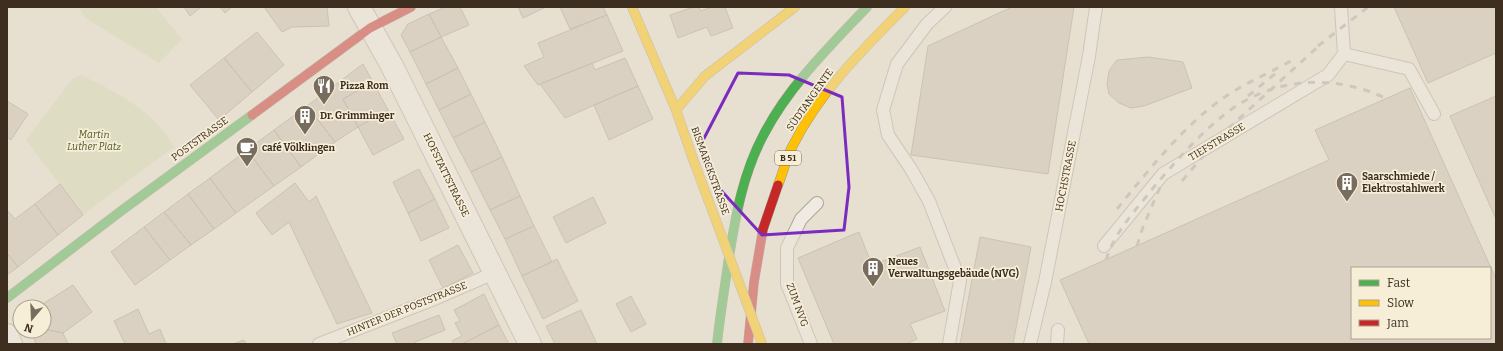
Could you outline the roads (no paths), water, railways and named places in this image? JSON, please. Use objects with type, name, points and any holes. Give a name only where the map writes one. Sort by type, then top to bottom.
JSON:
[{"type":"main road","name":"POSTSTRASSE","points":[[7,298],[121,211],[370,28],[411,7]]},
{"type":"main road","name":"BISMARCKSTRASSE","points":[[632,7],[676,110],[692,159],[762,344]]},
{"type":"main road","points":[[676,110],[705,76],[795,7]]},
{"type":"main road","name":"SÜDTANGENTE","points":[[717,344],[735,219],[743,185],[754,154],[779,110],[808,70],[866,7]]},
{"type":"main road","name":"SÜDTANGENTE","points":[[748,344],[754,282],[763,229],[791,149],[803,127],[830,87],[866,46],[905,7]]},
{"type":"street","name":"HOFSTATTSTRASSE","points":[[359,7],[392,66],[530,344]]},
{"type":"street","points":[[7,335],[11,344]]},
{"type":"lane","points":[[945,7],[927,24],[897,64],[883,110],[888,135],[911,169],[930,202],[960,281],[949,344]]},
{"type":"lane","name":"HOCHSTRASSE","points":[[1030,344],[1045,282],[1088,64],[1096,7]]},
{"type":"lane","points":[[1341,7],[1344,54],[1409,70],[1434,114]]},
{"type":"lane","name":"TIEFSTRASSE","points":[[1104,246],[1163,174],[1328,76],[1344,54]]},
{"type":"lane","name":"ZUM NVG","points":[[811,344],[787,284],[787,248],[801,220],[817,203]]},
{"type":"lane","name":"HINTER DER POSTSTRASSE","points":[[319,344],[432,300],[494,273]]},
{"type":"lane","points":[[1057,344],[1058,330]]},
{"type":"railway","points":[[1318,46],[1368,7]]},
{"type":"railway","points":[[1182,181],[1220,136],[1322,43]]},
{"type":"railway","points":[[1117,209],[1177,138],[1204,113],[1236,90],[1291,61]]},
{"type":"railway","points":[[1248,96],[1276,73]]},
{"type":"railway","points":[[1106,260],[1120,230],[1171,167],[1219,119],[1247,100],[1266,91],[1305,83],[1346,85],[1366,90],[1385,98]]},
{"type":"railway","points":[[1137,246],[1143,227],[1161,185]]},
{"type":"place","name":"Pizza Rom","points":[[324,106]]},
{"type":"place","name":"Dr. Grimminger","points":[[305,136]]},
{"type":"place","name":"café Völklingen","points":[[247,168]]},
{"type":"place","name":"Saarschmiede / Elektrostahlwerk","points":[[1347,202]]},
{"type":"place","name":"Neues Verwaltungsgebäude (NVG)","points":[[873,288]]},
{"type":"park label","name":"Martin Luther Platz","points":[[94,140]]}]
